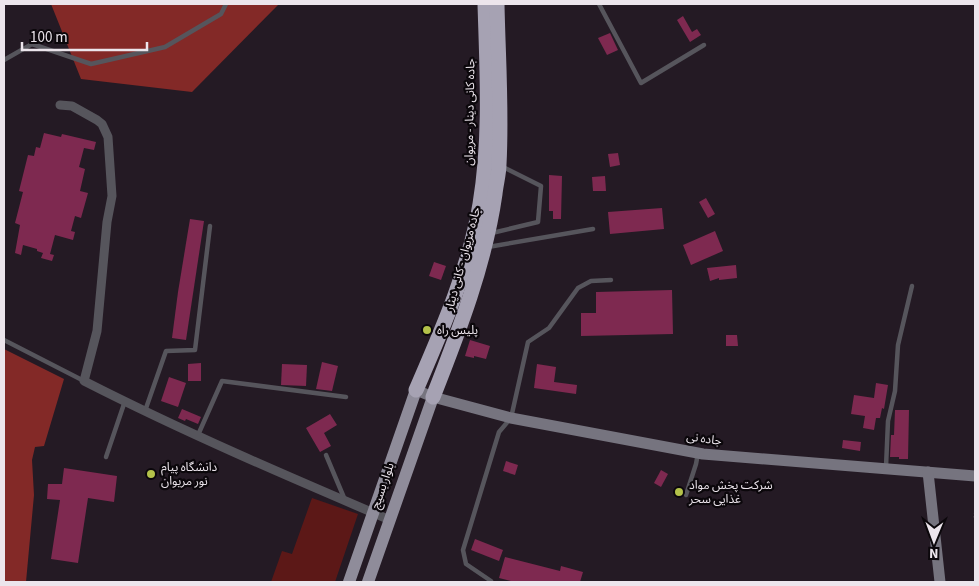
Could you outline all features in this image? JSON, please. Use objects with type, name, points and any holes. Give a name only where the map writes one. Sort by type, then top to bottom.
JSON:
[{"type":"highway","name":"جاده کانی دینار - مریوان","points":[[416,390],[448,316],[469,252],[480,205],[487,143],[488,90],[485,4]]},
{"type":"highway","name":"جاده مریوان - کانی دینار","points":[[433,397],[458,333],[486,241],[499,165],[500,109],[497,4]]},
{"type":"main road","name":"جاده نی","points":[[416,390],[433,397],[511,418],[698,453],[975,476]]},
{"type":"main road","name":"بلوار بسیج","points":[[349,582],[416,390]]},
{"type":"main road","name":"بلوار بسیج","points":[[368,582],[433,397]]},
{"type":"main road","points":[[928,472],[940,582]]},
{"type":"street","points":[[60,105],[72,106],[97,120],[102,124],[108,137],[112,196],[107,222],[97,331],[84,381],[144,411],[302,483],[390,520]]},
{"type":"lane","points":[[4,60],[32,44],[91,64],[165,47],[221,14],[226,4]]},
{"type":"lane","points":[[599,4],[641,83],[704,44]]},
{"type":"lane","points":[[486,241],[538,222],[541,186],[499,165]]},
{"type":"lane","points":[[144,411],[166,351],[195,350],[210,226]]},
{"type":"lane","points":[[486,241],[593,229]]},
{"type":"lane","points":[[491,581],[466,564],[463,550],[500,432],[511,418],[528,342],[549,328],[578,288],[591,280],[611,280]]},
{"type":"lane","points":[[886,469],[888,421],[895,392],[898,345],[912,286]]},
{"type":"lane","points":[[4,340],[84,381]]},
{"type":"lane","points":[[198,435],[222,381],[346,397]]},
{"type":"lane","points":[[106,457],[125,401]]},
{"type":"lane","points":[[686,495],[698,453]]},
{"type":"lane","points":[[326,455],[345,501]]},
{"type":"path","points":[[975,510],[975,520]]},
{"type":"shaded area","points":[[51,4],[279,4],[192,92],[81,79]]},
{"type":"shaded area","points":[[4,349],[64,379],[44,446],[35,447],[32,460],[34,495],[26,582],[4,582]]},
{"type":"shaded area","points":[[312,498],[358,514],[335,582],[271,582],[282,551],[292,554]]},
{"type":"building","points":[[683,16],[692,32],[697,29],[701,35],[690,42],[677,20]]},
{"type":"building","points":[[610,33],[618,50],[607,55],[598,38]]},
{"type":"building","points":[[44,133],[61,137],[62,134],[96,142],[94,150],[84,148],[79,167],[85,169],[80,191],[88,193],[81,218],[75,216],[71,231],[75,232],[73,240],[55,235],[50,254],[54,255],[52,261],[41,258],[43,253],[37,251],[37,249],[23,245],[21,255],[15,253],[20,225],[15,223],[23,192],[19,191],[28,155],[34,156],[36,147],[40,148]]},
{"type":"building","points":[[618,153],[620,165],[610,167],[608,154]]},
{"type":"building","points":[[549,175],[562,176],[561,219],[553,219],[553,211],[549,211]]},
{"type":"building","points":[[605,176],[606,191],[593,191],[592,177]]},
{"type":"building","points":[[706,198],[715,214],[708,218],[699,202]]},
{"type":"building","points":[[662,208],[664,229],[610,234],[608,212]]},
{"type":"building","points":[[190,219],[204,221],[186,340],[172,338]]},
{"type":"building","points":[[715,231],[723,251],[691,265],[683,245]]},
{"type":"building","points":[[434,262],[446,266],[441,280],[429,276]]},
{"type":"building","points":[[736,265],[737,278],[719,280],[719,278],[710,281],[707,268]]},
{"type":"building","points":[[672,290],[673,334],[581,336],[581,313],[596,313],[596,292]]},
{"type":"building","points":[[726,335],[737,335],[738,346],[726,346]]},
{"type":"building","points":[[470,340],[490,346],[486,359],[465,356]]},
{"type":"building","points":[[322,362],[338,366],[332,391],[316,389]]},
{"type":"building","points":[[201,363],[201,381],[188,381],[188,364]]},
{"type":"building","points":[[282,364],[307,365],[306,386],[281,385]]},
{"type":"building","points":[[537,364],[556,367],[554,382],[577,385],[576,394],[534,388]]},
{"type":"building","points":[[169,377],[186,383],[178,407],[161,401]]},
{"type":"building","points":[[876,383],[888,385],[884,409],[882,408],[880,418],[876,418],[874,430],[863,428],[865,416],[851,414],[854,395],[874,398]]},
{"type":"building","points":[[182,409],[201,417],[198,424],[178,418]]},
{"type":"building","points":[[895,410],[909,410],[908,459],[890,457],[891,435],[894,435]]},
{"type":"building","points":[[330,414],[337,425],[324,433],[331,446],[320,452],[306,428]]},
{"type":"building","points":[[843,440],[861,442],[860,451],[842,448]]},
{"type":"building","points":[[506,461],[518,465],[515,475],[503,471]]},
{"type":"building","points":[[64,468],[117,476],[114,502],[88,498],[78,563],[51,559],[60,500],[47,499],[48,484],[62,484]]},
{"type":"building","points":[[661,470],[668,474],[661,487],[654,483]]},
{"type":"building","points":[[475,539],[503,550],[499,561],[471,550]]},
{"type":"building","points":[[505,557],[560,571],[561,566],[583,572],[580,582],[515,582],[499,578]]},
{"type":"place","name":"پلیس راه","points":[[427,330]]},
{"type":"place","name":"دانشگاه پیام نور مریوان","points":[[151,474]]},
{"type":"place","name":"شرکت پخش مواد غذایی سحر","points":[[679,492]]}]
